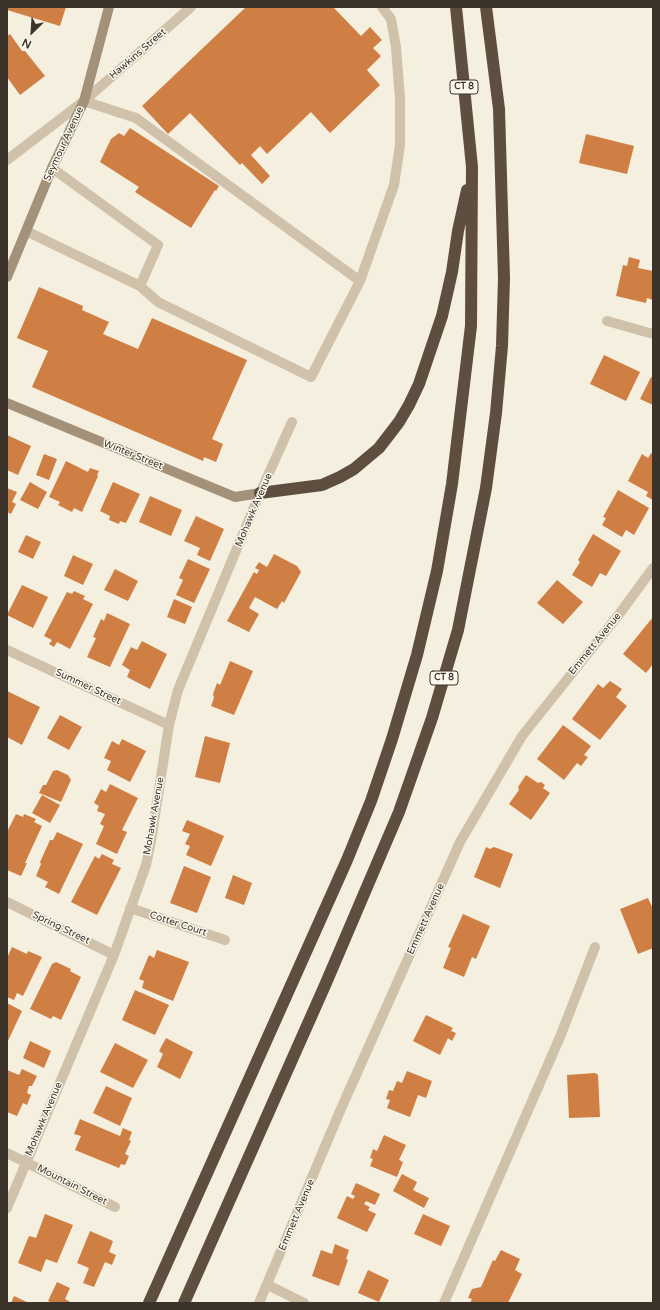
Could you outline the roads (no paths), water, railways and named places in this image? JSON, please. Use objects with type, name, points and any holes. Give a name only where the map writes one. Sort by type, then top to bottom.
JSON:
[{"type":"highway","name":"CT 8","points":[[149,1303],[347,860],[371,801],[418,655],[437,570],[452,484],[471,326],[472,167],[456,7]]},
{"type":"highway","name":"CT 8","points":[[184,1303],[326,983],[399,812],[432,718],[458,630],[486,488],[496,414],[502,346],[504,278],[499,109],[486,7]]},
{"type":"highway","points":[[260,494],[322,485],[340,477],[354,469],[379,448],[399,422],[419,384],[442,316],[472,167]]},
{"type":"main road","name":"Seymour Avenue","points":[[7,277],[52,168],[84,101],[109,7]]},
{"type":"main road","name":"Winter Street","points":[[7,403],[235,497],[260,494]]},
{"type":"street","name":"Hawkins Street","points":[[7,160],[84,101],[191,7]]},
{"type":"street","points":[[26,231],[140,286],[158,302],[311,377],[360,281],[394,185],[400,145],[400,99],[396,47],[391,19],[382,7]]},
{"type":"street","points":[[84,101],[136,118],[360,281]]},
{"type":"street","points":[[52,168],[158,245],[140,286]]},
{"type":"street","points":[[607,321],[653,334]]},
{"type":"street","name":"Mohawk Avenue","points":[[7,1208],[25,1162],[114,955],[146,865],[169,725],[178,690],[260,494],[292,422]]},
{"type":"street","name":"Emmett Avenue","points":[[260,1303],[340,1111],[460,842],[522,736],[620,613],[653,568]]},
{"type":"street","name":"Summer Street","points":[[7,650],[169,725]]},
{"type":"street","name":"Spring Street","points":[[7,902],[114,955]]},
{"type":"street","name":"Cotter Court","points":[[130,908],[225,940]]},
{"type":"street","points":[[444,1303],[560,1038],[595,947]]},
{"type":"street","name":"Mountain Street","points":[[7,1153],[115,1207]]},
{"type":"street","points":[[268,1285],[304,1303]]}]
